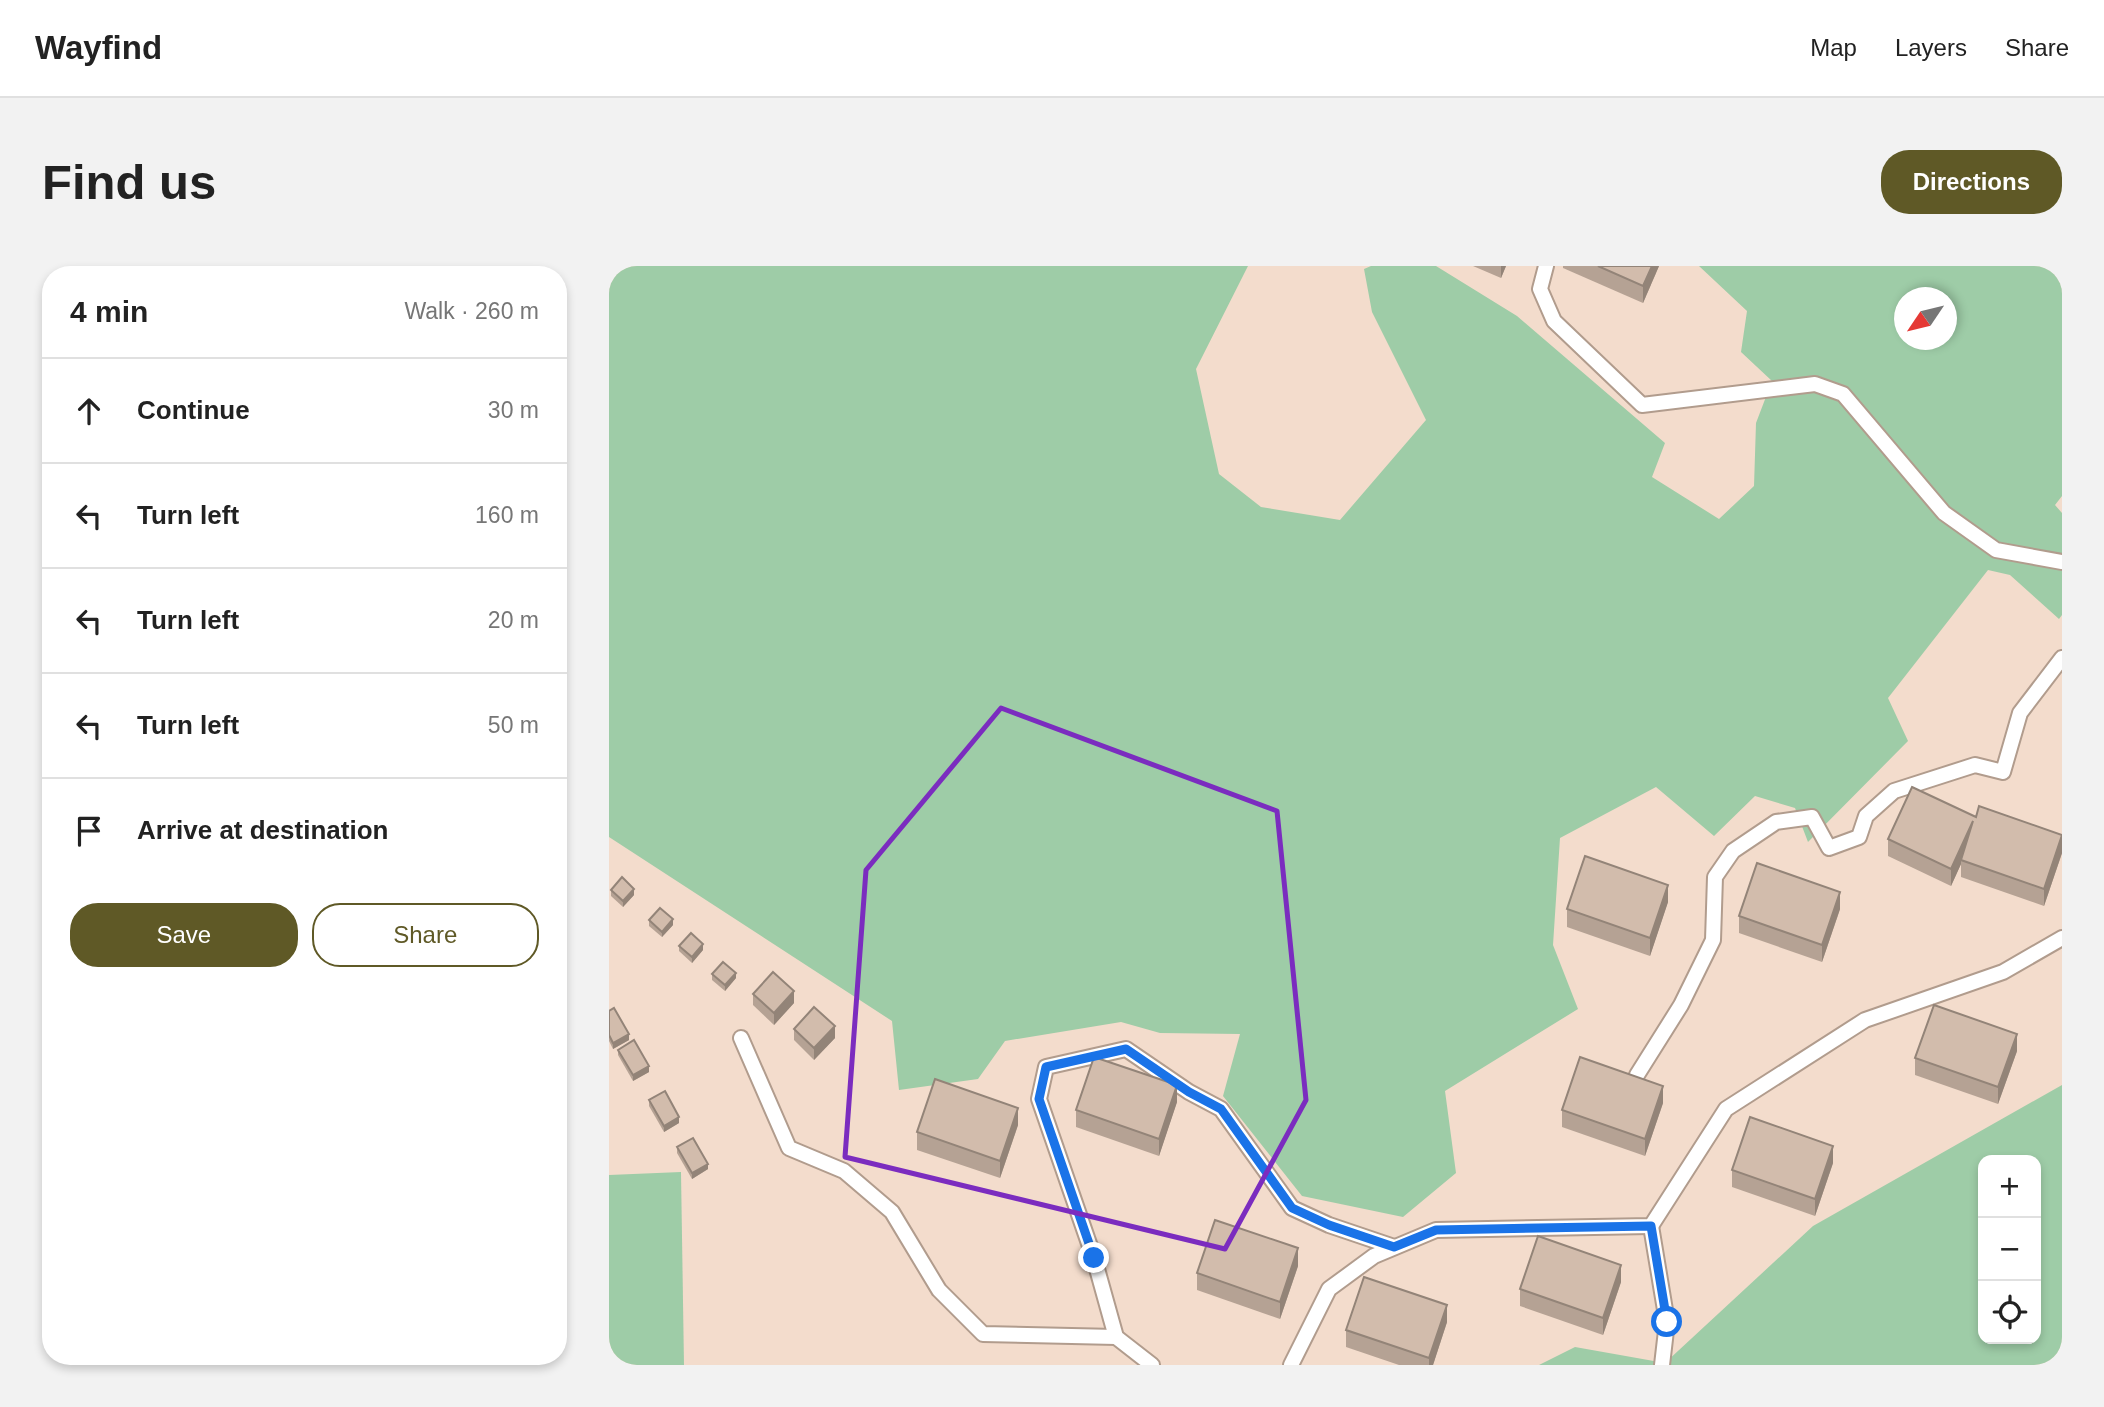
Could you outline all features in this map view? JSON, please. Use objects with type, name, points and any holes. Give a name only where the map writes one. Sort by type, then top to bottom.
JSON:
[{"type":"lane","points":[[1545,266],[1540,289],[1554,321],[1642,405],[1815,384],[1843,394],[1944,513],[1996,551],[2062,562]]},
{"type":"lane","points":[[1637,1075],[1681,1005],[1713,940],[1715,877],[1733,851],[1776,821],[1812,817],[1829,848],[1859,837],[1866,816],[1894,790],[1975,765],[2003,772],[2020,713],[2062,658]]},
{"type":"lane","points":[[1663,1365],[1667,1322],[1651,1226],[1727,1109],[1865,1020],[2003,972],[2062,938]]},
{"type":"lane","points":[[741,1038],[789,1147],[844,1171],[892,1212],[939,1290],[983,1334],[1116,1337],[1153,1365]]},
{"type":"lane","points":[[1116,1337],[1094,1258],[1039,1099],[1046,1067],[1126,1049],[1189,1092],[1221,1109],[1292,1208],[1329,1225],[1394,1247]]},
{"type":"lane","points":[[1291,1365],[1329,1289],[1374,1256],[1436,1230],[1651,1226]]},
{"type":"highlighted area","points":[[1001,708],[1277,811],[1306,1100],[1225,1249],[845,1157],[866,870]]},
{"type":"green space","points":[[609,266],[1248,266],[1196,369],[1219,474],[1261,507],[1340,520],[1426,420],[1372,312],[1364,269],[1371,266],[1436,266],[1517,316],[1665,443],[1652,477],[1719,519],[1754,486],[1756,423],[1772,381],[1741,352],[1747,311],[1699,266],[2062,266],[2062,496],[2055,505],[2062,513],[2062,615],[2059,619],[2010,575],[1988,570],[1888,698],[1908,741],[1808,842],[1795,808],[1755,796],[1714,836],[1656,787],[1560,838],[1553,945],[1578,1009],[1445,1091],[1456,1173],[1403,1217],[1302,1196],[1223,1096],[1240,1034],[1160,1033],[1121,1022],[1005,1041],[978,1079],[899,1090],[892,1021],[609,837]]},
{"type":"green space","points":[[2062,1085],[2062,1365],[1539,1365],[1575,1347],[1665,1363],[1813,1226]]},
{"type":"green space","points":[[681,1172],[684,1365],[609,1365],[609,1175]]},
{"type":"building","points":[[1598,266],[1652,266],[1643,286]]},
{"type":"building","points":[[1912,787],[1976,817],[1979,806],[2062,835],[2044,889],[1961,860],[1973,821],[1951,869],[1888,839]]},
{"type":"building","points":[[1585,856],[1668,885],[1650,938],[1567,909]]},
{"type":"building","points":[[1757,863],[1840,892],[1822,945],[1739,916]]},
{"type":"building","points":[[622,877],[634,889],[623,901],[611,890]]},
{"type":"building","points":[[660,908],[673,919],[662,932],[649,920]]},
{"type":"building","points":[[691,933],[703,944],[692,957],[679,946]]},
{"type":"building","points":[[723,962],[736,973],[725,985],[712,974]]},
{"type":"building","points":[[773,972],[794,991],[774,1013],[753,994]]},
{"type":"building","points":[[1934,1005],[2017,1034],[1998,1087],[1915,1058]]},
{"type":"building","points":[[814,1007],[835,1026],[814,1048],[794,1029]]},
{"type":"building","points":[[614,1008],[629,1034],[613,1043],[609,1035],[609,1011]]},
{"type":"building","points":[[634,1040],[649,1066],[633,1075],[618,1050]]},
{"type":"building","points":[[1094,1057],[1177,1085],[1159,1139],[1076,1110]]},
{"type":"building","points":[[1580,1057],[1663,1086],[1645,1139],[1562,1110]]},
{"type":"building","points":[[935,1079],[1018,1108],[1000,1161],[917,1132]]},
{"type":"building","points":[[665,1091],[679,1117],[664,1126],[649,1100]]},
{"type":"building","points":[[1750,1117],[1833,1146],[1815,1199],[1732,1170]]},
{"type":"building","points":[[693,1138],[708,1164],[692,1173],[677,1147]]},
{"type":"building","points":[[1215,1220],[1298,1248],[1280,1302],[1197,1273]]},
{"type":"building","points":[[1538,1236],[1621,1265],[1603,1318],[1520,1289]]},
{"type":"building","points":[[1364,1277],[1447,1305],[1429,1358],[1346,1330]]},
{"type":"route","points":[[1094,1258],[1039,1099],[1046,1067],[1126,1049],[1189,1092],[1221,1109],[1292,1208],[1329,1225],[1394,1247],[1436,1230],[1651,1226],[1667,1322]]}]
